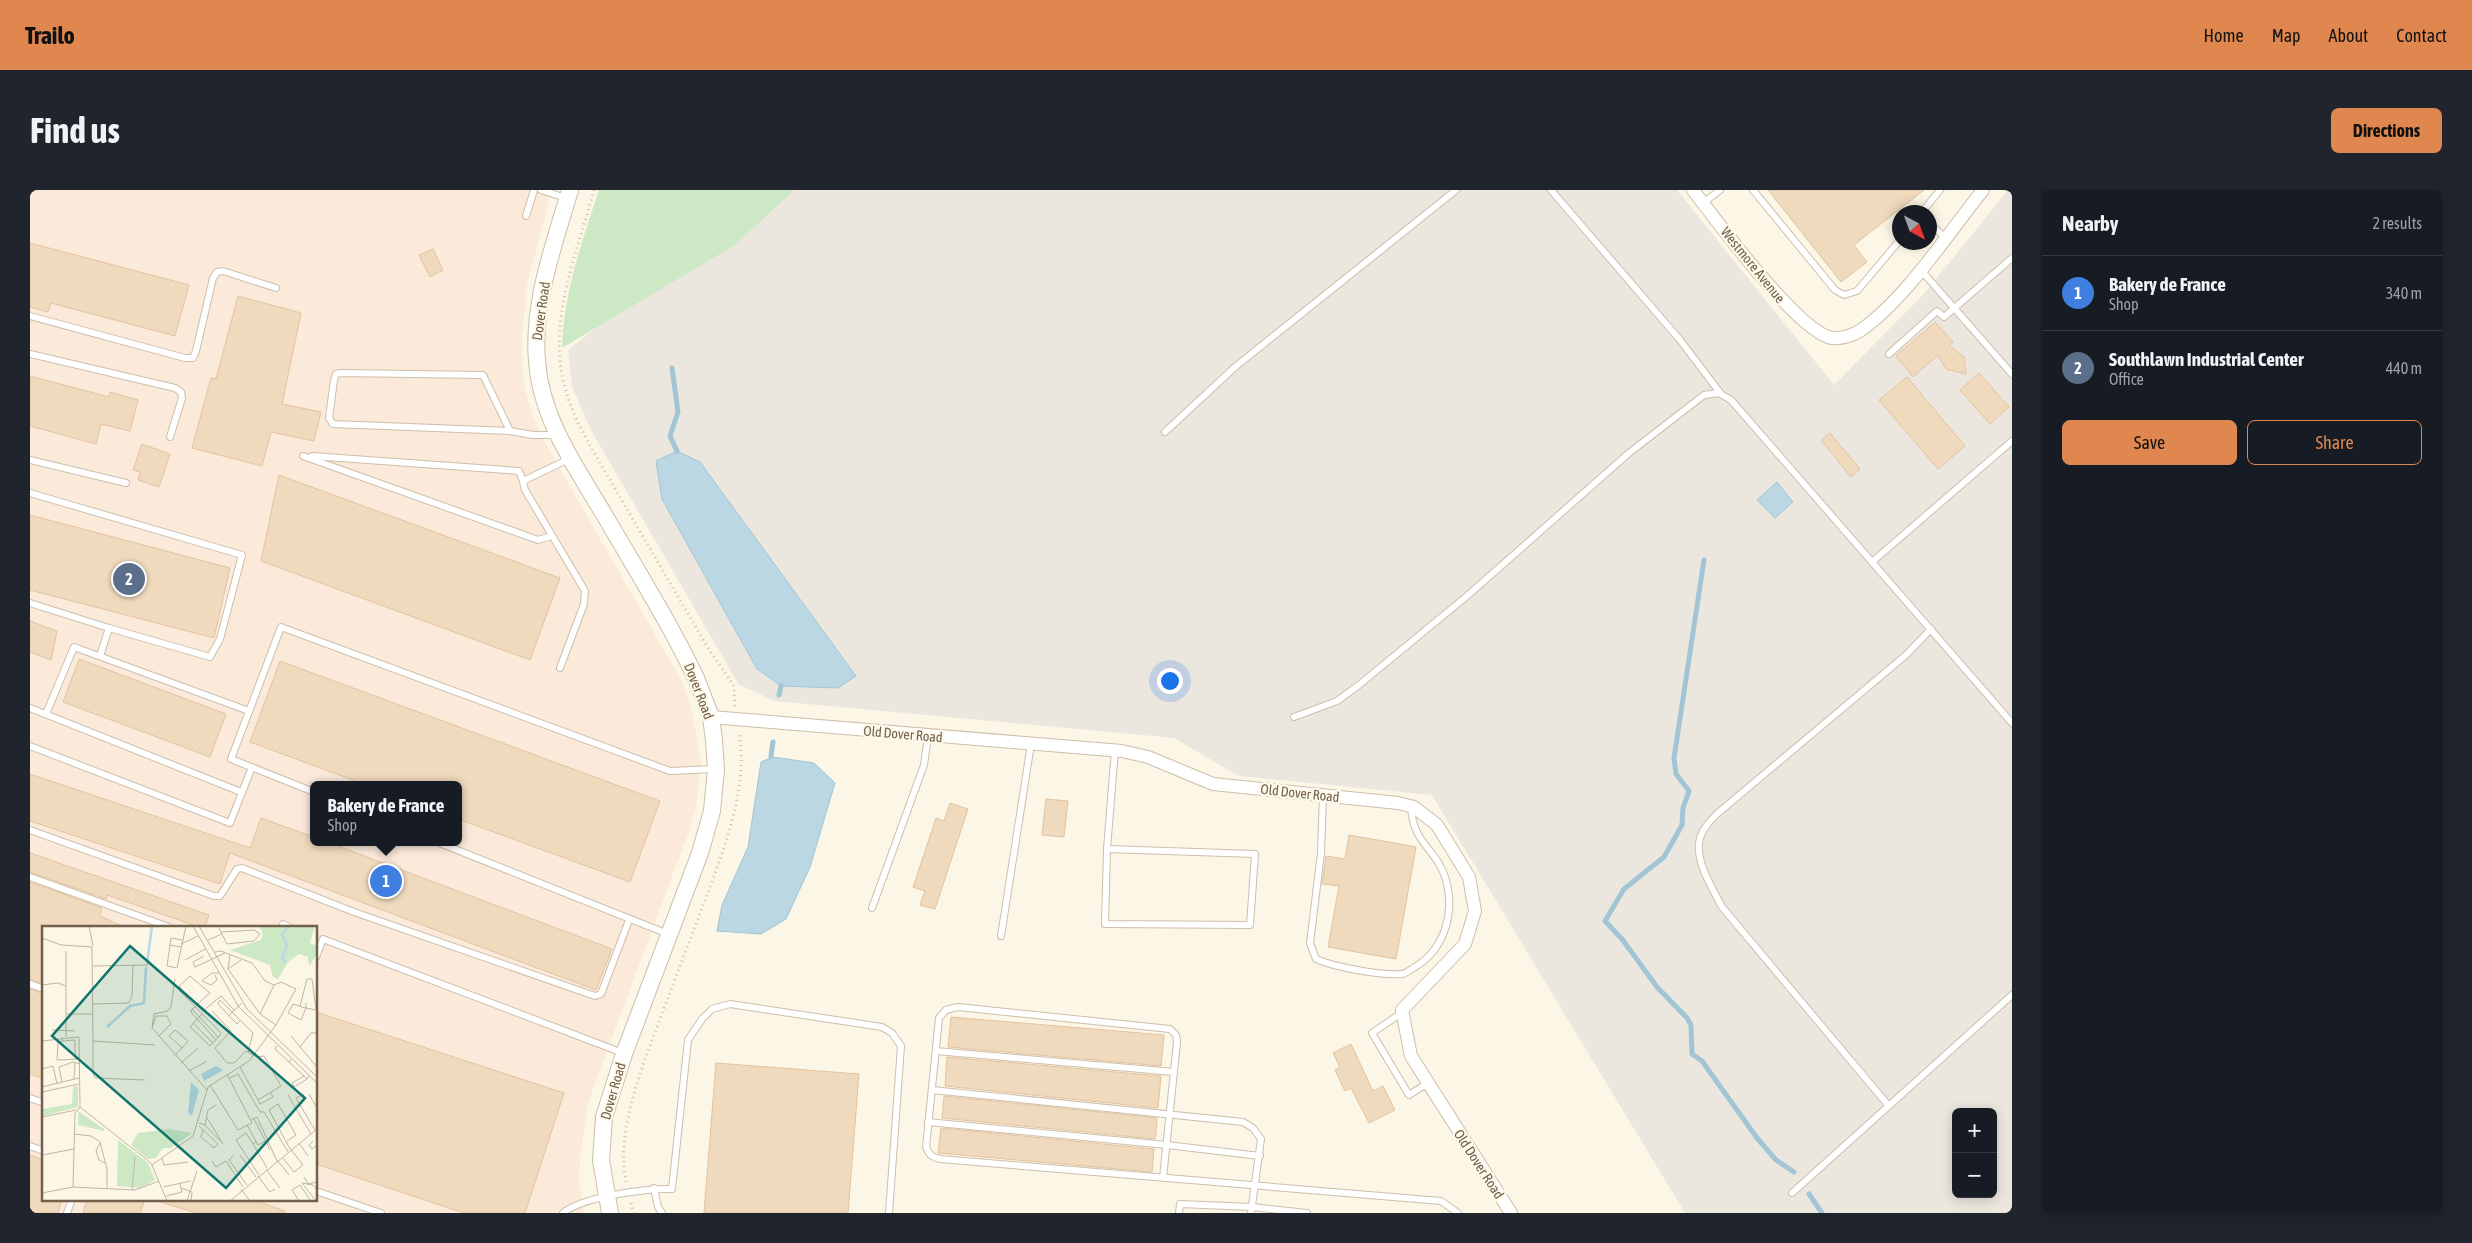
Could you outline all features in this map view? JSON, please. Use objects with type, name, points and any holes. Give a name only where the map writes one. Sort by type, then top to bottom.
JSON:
[{"type":"street","name":"Westmore Avenue","points":[[1693,190],[1790,310],[1820,333],[1833,338],[1850,336],[1861,330],[1900,294],[1920,269]]},
{"type":"street","points":[[1920,269],[1983,190]]},
{"type":"street","name":"Dover Road","points":[[568,194],[543,288],[536,342],[542,392],[558,435],[570,458],[688,661],[710,718],[716,769],[714,797],[707,831],[624,1054],[604,1117],[601,1160],[608,1205]]},
{"type":"street","name":"Old Dover Road","points":[[710,718],[1115,750],[1148,757],[1213,784],[1411,806],[1438,824],[1469,877],[1475,911],[1465,944],[1402,1010],[1411,1056],[1511,1213]]},
{"type":"lane","points":[[526,216],[534,190]]},
{"type":"lane","points":[[540,190],[568,194]]},
{"type":"lane","points":[[1165,432],[1235,367],[1456,190]]},
{"type":"lane","points":[[1551,190],[1680,340],[1722,395]]},
{"type":"lane","points":[[1703,203],[1720,190]]},
{"type":"lane","points":[[1753,190],[1835,290],[1844,295],[1857,291],[1892,249]]},
{"type":"lane","points":[[1928,205],[1940,190]]},
{"type":"lane","points":[[1937,230],[1945,238]]},
{"type":"lane","points":[[1889,354],[1937,312],[1944,317],[2012,258]]},
{"type":"lane","points":[[1920,269],[2012,374]]},
{"type":"lane","points":[[30,316],[185,358],[193,358],[213,278],[217,272],[223,271],[276,288]]},
{"type":"lane","points":[[30,354],[175,388],[181,392],[182,398],[170,437]]},
{"type":"lane","points":[[510,431],[483,375],[340,373],[336,374],[334,380],[329,418],[333,424],[510,431],[533,435],[558,435]]},
{"type":"lane","points":[[1294,717],[1337,701],[1352,690],[1467,596],[1629,452],[1704,395],[1719,393],[1731,400],[2012,723]]},
{"type":"lane","points":[[1872,562],[2012,440]]},
{"type":"lane","points":[[552,536],[538,540],[303,456],[520,471],[525,490],[585,592],[584,604],[560,668]]},
{"type":"lane","points":[[523,481],[570,458]]},
{"type":"lane","points":[[30,460],[126,483]]},
{"type":"lane","points":[[30,493],[242,555],[220,639],[210,657],[30,603]]},
{"type":"lane","points":[[310,790],[231,759],[281,627],[670,771],[716,769]]},
{"type":"lane","points":[[100,656],[109,628]]},
{"type":"lane","points":[[1888,1105],[1722,907],[1706,874],[1699,854],[1700,838],[1706,826],[1718,813],[1906,655],[1931,629]]},
{"type":"lane","points":[[46,714],[74,647],[250,711]]},
{"type":"lane","points":[[30,708],[241,792]]},
{"type":"lane","points":[[872,908],[924,765],[928,736]]},
{"type":"lane","points":[[1001,936],[1031,744]]},
{"type":"lane","points":[[30,746],[230,823],[252,767]]},
{"type":"lane","points":[[1107,849],[1255,854],[1250,925],[1105,924],[1107,849],[1115,750]]},
{"type":"lane","points":[[1322,796],[1321,852],[1310,943],[1316,959],[1330,965],[1382,973],[1404,974],[1434,954],[1447,924],[1450,908],[1446,880],[1436,858],[1421,842],[1411,823],[1411,806]]},
{"type":"lane","points":[[30,830],[214,896],[220,896],[237,869],[242,868],[354,912],[595,996],[600,994],[629,920]]},
{"type":"lane","points":[[447,846],[668,934]]},
{"type":"lane","points":[[30,877],[166,926]]},
{"type":"lane","points":[[319,938],[624,1054]]},
{"type":"lane","points":[[30,984],[42,988]]},
{"type":"lane","points":[[1792,1193],[2012,995]]},
{"type":"lane","points":[[563,1213],[572,1207],[608,1205],[629,1193],[654,1188],[672,1189],[688,1040],[702,1019],[712,1009],[730,1004],[882,1028],[892,1033],[901,1046],[889,1213]]},
{"type":"lane","points":[[1163,1178],[1177,1042],[1176,1035],[1170,1029],[958,1007],[946,1010],[939,1018],[926,1147],[928,1154],[940,1159],[1163,1178],[1255,1185],[1441,1201],[1458,1213]]},
{"type":"lane","points":[[1403,1012],[1372,1033],[1408,1095],[1428,1082]]},
{"type":"lane","points":[[936,1051],[1174,1072]]},
{"type":"lane","points":[[932,1090],[1243,1122],[1253,1128],[1261,1140],[1251,1210]]},
{"type":"lane","points":[[30,1098],[42,1102]]},
{"type":"lane","points":[[928,1122],[1260,1156]]},
{"type":"lane","points":[[30,1146],[42,1150]]},
{"type":"lane","points":[[654,1188],[658,1207],[662,1213]]},
{"type":"lane","points":[[318,1192],[381,1213]]},
{"type":"lane","points":[[67,1213],[72,1200]]},
{"type":"lane","points":[[1179,1213],[1180,1204],[1307,1213]]},
{"type":"path","points":[[594,190],[563,306],[559,330],[563,380],[579,427],[708,648],[734,686],[740,756],[736,799],[725,846],[634,1088],[623,1168],[634,1213]]},
{"type":"shaded area","points":[[30,190],[552,190],[527,284],[521,349],[524,386],[534,420],[549,450],[681,680],[691,707],[701,762],[696,807],[689,831],[588,1102],[580,1158],[579,1181],[584,1213],[30,1213]]},
{"type":"shaded area","points":[[765,190],[1677,190],[1834,385],[1923,295],[2008,190],[2012,190],[2012,1213],[1685,1213],[1432,795],[1239,776],[1174,738],[775,701],[739,685],[591,430],[572,387],[568,350]]},
{"type":"green space","points":[[599,190],[794,190],[735,245],[562,348],[563,328],[570,288],[580,248]]},
{"type":"water","points":[[677,451],[700,462],[856,676],[838,688],[781,686],[757,669],[662,499],[656,461]]},
{"type":"water","points":[[1777,482],[1793,502],[1775,518],[1757,500]]},
{"type":"water","points":[[773,757],[814,763],[835,783],[810,867],[786,919],[761,934],[717,931],[722,905],[748,847],[761,762]]},
{"type":"building","points":[[1768,190],[1924,190],[1905,205],[1892,205],[1892,215],[1854,245],[1867,262],[1841,282]]},
{"type":"building","points":[[30,243],[189,285],[175,336],[51,303],[48,312],[30,307]]},
{"type":"building","points":[[433,249],[443,270],[430,277],[419,255]]},
{"type":"building","points":[[238,296],[301,313],[282,404],[321,412],[314,441],[271,432],[262,466],[192,448],[211,378],[216,379]]},
{"type":"building","points":[[1935,322],[1953,342],[1949,345],[1964,357],[1966,374],[1946,369],[1938,355],[1913,377],[1896,356]]},
{"type":"building","points":[[1979,373],[2009,407],[1990,424],[1960,390]]},
{"type":"building","points":[[30,376],[109,397],[110,392],[138,400],[130,431],[101,424],[96,444],[30,426]]},
{"type":"building","points":[[1907,377],[1965,446],[1938,469],[1879,400]]},
{"type":"building","points":[[1830,433],[1860,469],[1851,477],[1821,440]]},
{"type":"building","points":[[142,444],[170,454],[159,487],[138,480],[140,472],[133,470]]},
{"type":"building","points":[[279,475],[560,578],[530,660],[261,561]]},
{"type":"building","points":[[30,515],[230,568],[214,638],[30,590]]},
{"type":"building","points":[[30,621],[57,631],[51,660],[30,652]]},
{"type":"building","points":[[79,659],[226,714],[210,757],[63,702]]},
{"type":"building","points":[[280,661],[660,801],[630,882],[462,820],[462,781],[355,781],[250,742]]},
{"type":"building","points":[[30,774],[250,848],[261,818],[310,836],[310,846],[338,846],[612,949],[596,990],[230,853],[220,884],[30,821]]},
{"type":"building","points":[[1046,799],[1068,801],[1064,837],[1042,835]]},
{"type":"building","points":[[950,803],[968,809],[935,909],[920,905],[925,891],[913,887],[936,818],[944,821]]},
{"type":"building","points":[[1349,835],[1416,847],[1396,959],[1328,947],[1339,886],[1322,884],[1326,856],[1345,859]]},
{"type":"building","points":[[30,853],[209,915],[205,926],[196,926],[107,895],[106,899],[30,872]]},
{"type":"building","points":[[30,882],[102,908],[100,916],[122,926],[42,926],[42,983],[30,979]]},
{"type":"building","points":[[30,989],[42,993],[42,1078],[30,1074]]},
{"type":"building","points":[[318,1013],[564,1093],[525,1213],[464,1213],[318,1165]]},
{"type":"building","points":[[951,1017],[1164,1035],[1161,1066],[948,1047]]},
{"type":"building","points":[[1351,1044],[1373,1091],[1383,1086],[1395,1110],[1369,1123],[1351,1088],[1345,1091],[1335,1070],[1340,1067],[1333,1053]]},
{"type":"building","points":[[947,1057],[1161,1076],[1158,1108],[945,1086]]},
{"type":"building","points":[[716,1063],[859,1074],[848,1213],[704,1213]]},
{"type":"building","points":[[944,1096],[1157,1118],[1156,1134],[1155,1139],[942,1118]]},
{"type":"building","points":[[941,1128],[1154,1149],[1152,1172],[938,1153]]},
{"type":"building","points":[[30,1155],[42,1159],[42,1200],[62,1200],[58,1213],[30,1213]]},
{"type":"building","points":[[87,1200],[145,1200],[140,1213],[83,1213]]},
{"type":"building","points":[[162,1200],[254,1200],[285,1211],[285,1213],[196,1213],[161,1202]]},
{"type":"waterway","points":[[672,368],[678,412],[670,436],[677,451]]},
{"type":"waterway","points":[[1704,560],[1674,758],[1676,774],[1689,791],[1683,808],[1682,825],[1664,857],[1624,889],[1605,921],[1622,939],[1657,987],[1687,1018],[1691,1025],[1692,1054],[1702,1061],[1757,1138],[1776,1160],[1794,1172]]},
{"type":"waterway","points":[[779,695],[781,686]]},
{"type":"waterway","points":[[771,756],[773,742]]},
{"type":"waterway","points":[[1809,1194],[1822,1213]]},
{"type":"place","name":"Southlawn Industrial Center","points":[[129,579]]},
{"type":"place","name":"Bakery de France","points":[[386,881]]}]
